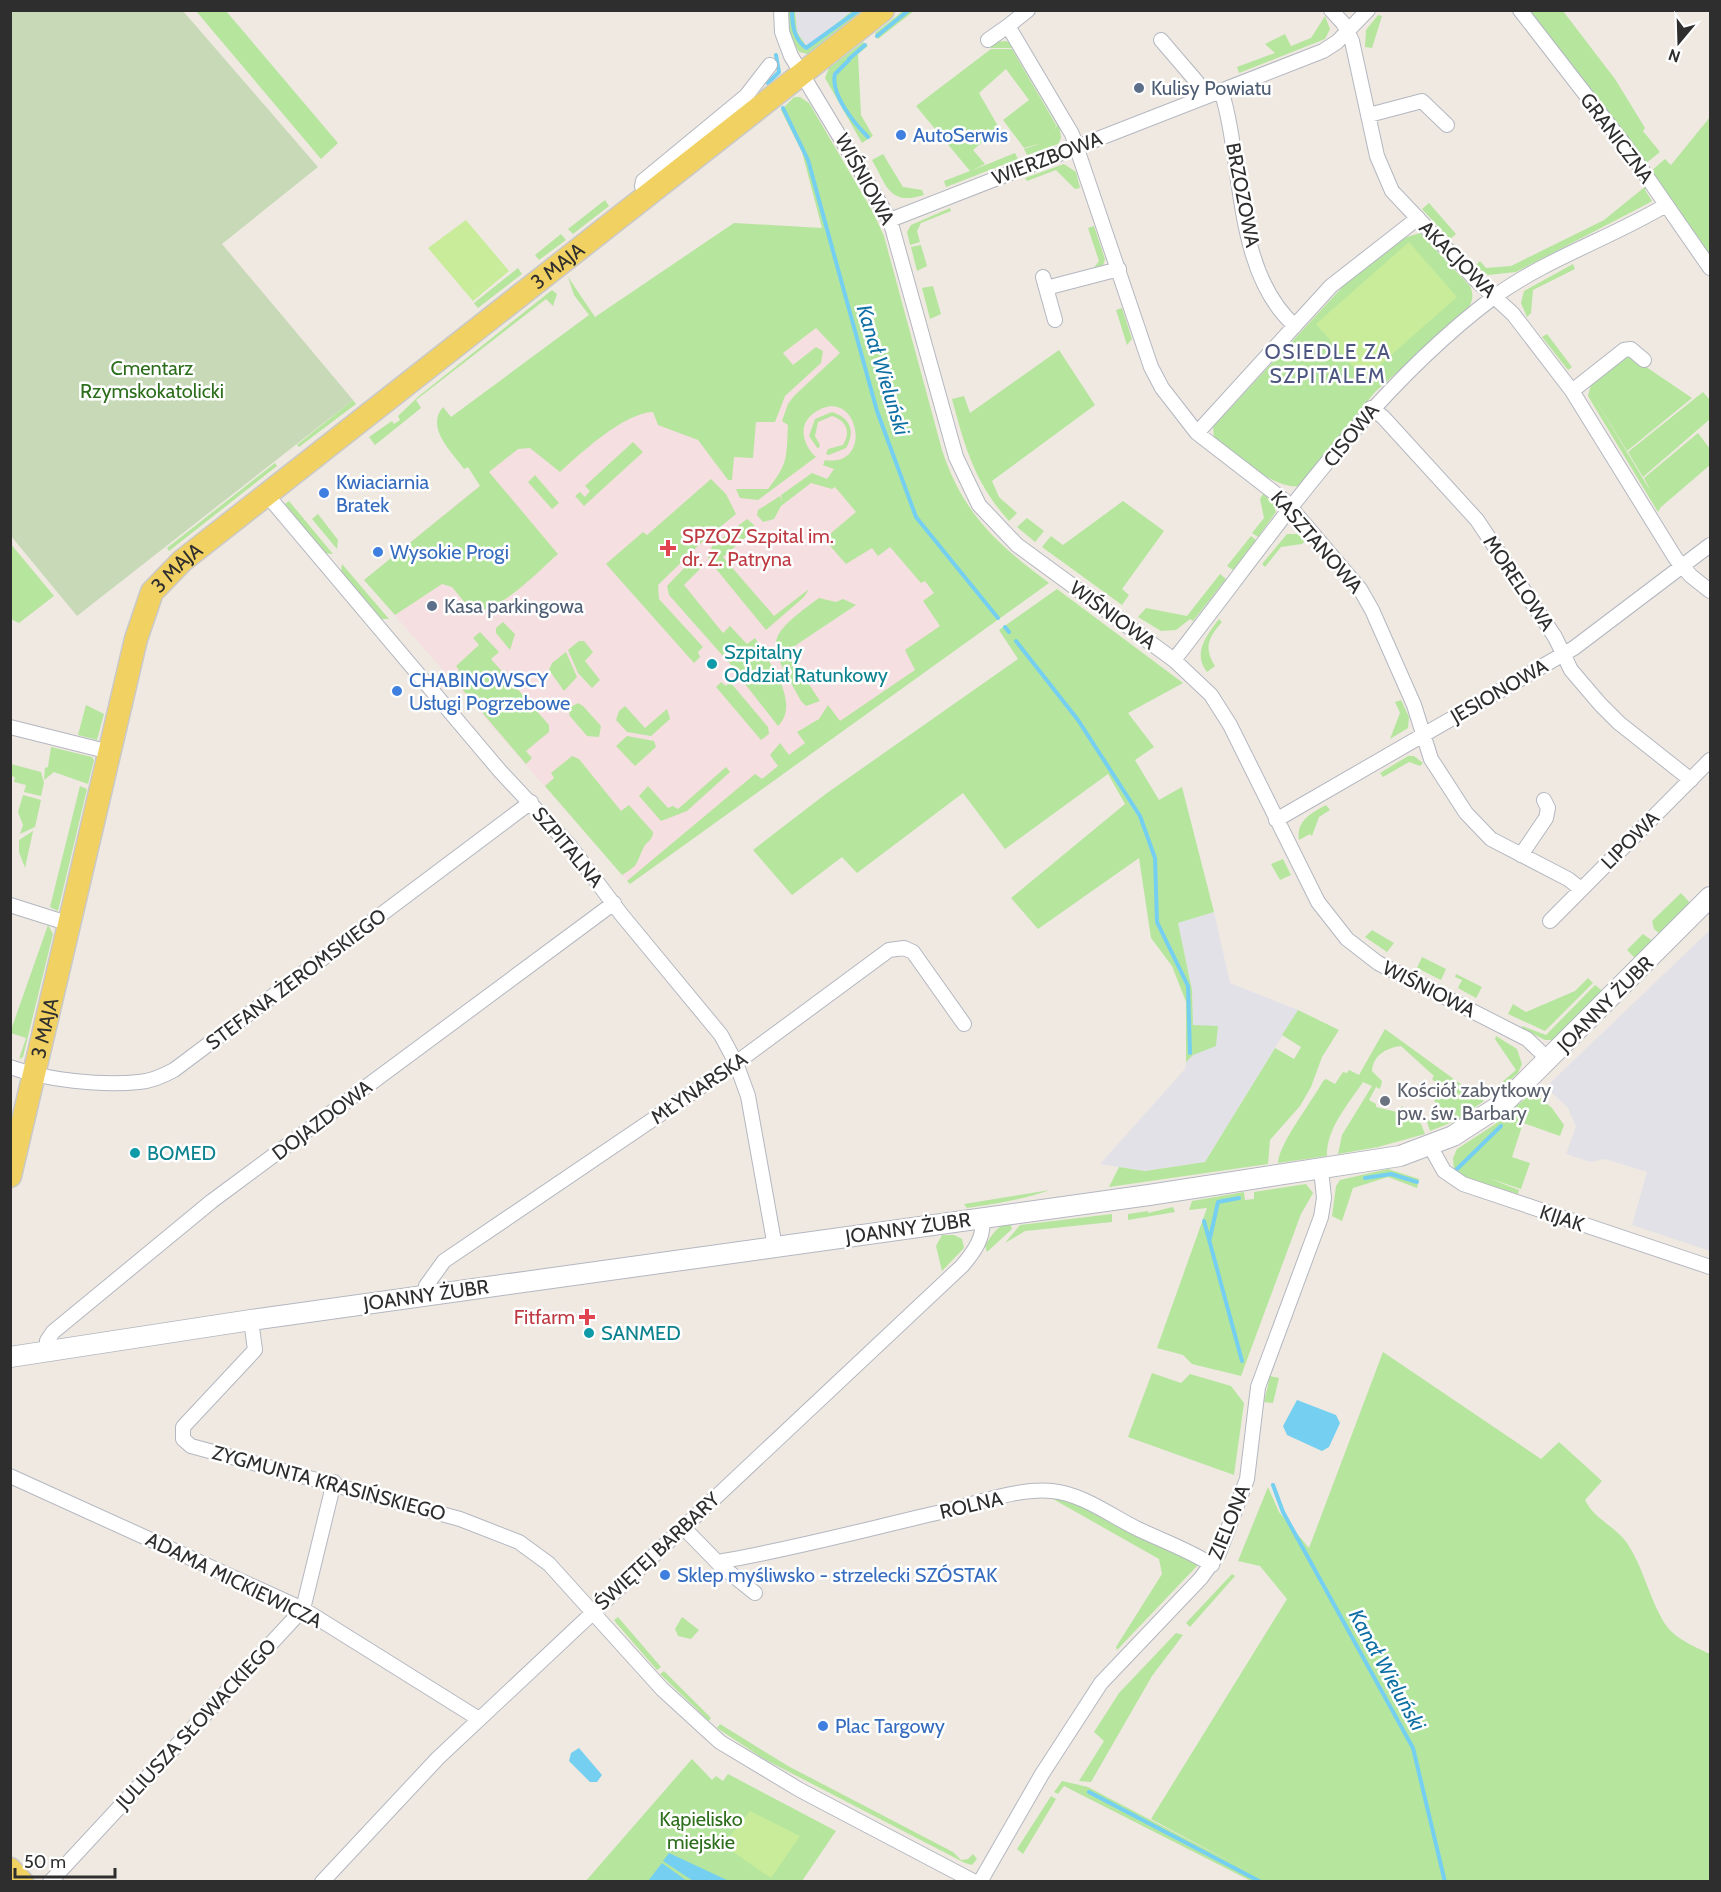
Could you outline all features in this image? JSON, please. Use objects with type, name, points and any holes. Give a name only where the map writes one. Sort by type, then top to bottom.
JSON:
[{"type":"main road","name":"3 MAJA","points":[[10,1176],[136,639],[152,592],[171,570],[883,10]]},
{"type":"main road","points":[[10,1869],[22,1881]]},
{"type":"street","name":"WIŚNIOWA","points":[[781,10],[784,41],[890,219],[956,457],[979,505],[1017,545],[1174,660],[1201,684],[1220,710],[1318,902],[1333,924],[1362,952],[1396,973],[1527,1040],[1549,1060]]},
{"type":"street","points":[[988,40],[1028,10]]},
{"type":"street","name":"AKACJOWA","points":[[1331,10],[1347,32],[1355,51],[1383,175],[1392,191],[1513,314],[1572,391],[1682,567],[1710,591]]},
{"type":"street","name":"WIERZBOWA","points":[[890,219],[1323,51],[1347,32],[1368,10]]},
{"type":"street","name":"GRANICZNA","points":[[1520,10],[1627,148],[1710,268]]},
{"type":"street","name":"KASZTANOWA","points":[[1008,26],[1068,126],[1077,147],[1156,378],[1197,433],[1278,494],[1367,600],[1414,705],[1431,759],[1466,813],[1491,839],[1568,879],[1581,889]]},
{"type":"street","points":[[1161,40],[1197,82],[1204,96]]},
{"type":"street","points":[[648,195],[642,186],[643,181],[740,101],[756,86],[770,65]]},
{"type":"street","name":"BRZOZOWA","points":[[1221,90],[1250,241],[1264,280],[1285,314],[1296,326]]},
{"type":"street","points":[[1369,115],[1422,101],[1447,126]]},
{"type":"street","name":"CISOWA","points":[[1174,660],[1371,408],[1495,297],[1522,279],[1666,205]]},
{"type":"street","points":[[1197,433],[1339,279],[1418,218]]},
{"type":"street","points":[[1054,320],[1044,283],[1119,269]]},
{"type":"street","points":[[1572,391],[1624,350],[1631,349],[1644,360]]},
{"type":"street","name":"MORELOWA","points":[[1371,408],[1383,417],[1477,520],[1555,637],[1571,670],[1605,710],[1691,780]]},
{"type":"street","name":"SZPITALNA","points":[[267,495],[500,771],[531,802],[585,865],[717,1029],[736,1063],[753,1120],[775,1247]]},
{"type":"street","name":"JESIONOWA","points":[[1276,820],[1563,654],[1710,545]]},
{"type":"street","points":[[10,727],[110,752]]},
{"type":"street","name":"LIPOWA","points":[[1550,921],[1710,760]]},
{"type":"street","points":[[1521,855],[1546,818],[1548,808],[1544,800]]},
{"type":"street","name":"STEFANA ŻEROMSKIEGO","points":[[10,1067],[34,1075],[125,1083],[157,1078],[174,1070],[531,802]]},
{"type":"street","name":"JOANNY ŻUBR","points":[[10,1357],[251,1320],[982,1218],[1393,1157],[1430,1146],[1463,1131],[1491,1113],[1549,1060],[1710,897]]},
{"type":"street","name":"DOJAZDOWA","points":[[50,1351],[47,1341],[53,1332],[212,1201],[614,903]]},
{"type":"street","points":[[10,905],[70,924]]},
{"type":"street","name":"MŁYNARSKA","points":[[425,1295],[426,1286],[444,1261],[736,1063],[889,950],[897,948],[913,952],[964,1024]]},
{"type":"street","name":"KIJAK","points":[[1430,1146],[1444,1171],[1463,1184],[1710,1267]]},
{"type":"street","name":"ZIELONA","points":[[980,1881],[1042,1774],[1096,1690],[1212,1565],[1219,1552],[1245,1485],[1261,1377],[1321,1217],[1324,1198],[1321,1169]]},
{"type":"street","name":"ŚWIĘTEJ BARBARY","points":[[321,1881],[438,1758],[962,1266],[980,1239],[983,1227],[982,1218]]},
{"type":"street","name":"ZYGMUNTA KRASIŃSKIEGO","points":[[251,1320],[255,1350],[183,1427],[183,1439],[191,1446],[334,1482],[460,1518],[503,1534],[549,1564],[662,1689],[720,1742],[783,1780],[975,1881]]},
{"type":"street","name":"ADAMA MICKIEWICZA","points":[[10,1476],[303,1609],[479,1719]]},
{"type":"street","name":"JULIUSZA SŁOWACKIEGO","points":[[50,1881],[303,1609],[334,1482]]},
{"type":"street","name":"ROLNA","points":[[719,1564],[723,1561],[793,1549],[976,1503],[1029,1492],[1050,1491],[1084,1501],[1137,1529],[1196,1554],[1212,1565]]},
{"type":"street","points":[[683,1527],[719,1564],[755,1593]]},
{"type":"shaded area","points":[[795,11],[852,11],[807,47],[797,32]]},
{"type":"shaded area","name":"SPZOZ Szpital im. dr. Z. Patryna","points":[[734,223],[822,228],[995,621],[630,884],[364,580],[480,485],[442,428]]},
{"type":"shaded area","points":[[1214,912],[1230,983],[1298,1010],[1205,1162],[1145,1171],[1100,1164],[1185,1069],[1186,1062],[1193,1055],[1192,990],[1178,923]]},
{"type":"shaded area","points":[[1710,930],[1710,1251],[1632,1225],[1647,1172],[1605,1159],[1590,1162],[1566,1154],[1576,1127],[1568,1108],[1548,1089],[1549,1084]]},
{"type":"green space","name":"Cmentarz Rzymskokatolicki","points":[[10,11],[183,11],[318,167],[222,244],[353,400],[77,616],[11,536]]},
{"type":"green space","points":[[196,11],[226,11],[338,143],[321,159]]},
{"type":"green space","points":[[788,11],[795,11],[797,32],[807,47],[852,11],[871,11],[808,54],[799,52],[790,36]]},
{"type":"green space","points":[[903,11],[914,11],[878,39],[875,33]]},
{"type":"green space","points":[[1524,11],[1563,11],[1615,79],[1645,128],[1643,131],[1660,152],[1645,164]]},
{"type":"green space","points":[[1378,15],[1382,16],[1372,48],[1365,47],[1366,30]]},
{"type":"green space","points":[[1325,16],[1330,29],[1325,39],[1239,73],[1237,67],[1275,53],[1265,44],[1285,34],[1291,46],[1311,38]]},
{"type":"green space","points":[[1006,41],[1012,44],[1059,123],[1061,138],[1058,144],[1027,155],[1024,149],[1042,143],[1024,148],[1003,120],[1029,100],[1006,69],[979,93],[999,128],[973,150],[985,164],[973,170],[1015,153],[1018,159],[946,187],[944,181],[970,171],[916,106],[991,49],[1012,49],[1056,125],[1055,130],[1057,125],[1012,48],[990,48],[995,42]]},
{"type":"green space","points":[[863,42],[868,46],[858,54],[861,115],[873,136],[862,143],[825,78],[829,68]]},
{"type":"green space","points":[[794,97],[800,97],[809,103],[873,212],[884,236],[942,450],[960,492],[971,510],[998,541],[1049,583],[630,884],[627,881],[755,774],[762,779],[778,766],[770,755],[780,743],[789,755],[805,743],[797,732],[819,719],[828,705],[840,721],[915,670],[905,650],[940,626],[923,601],[934,593],[925,581],[921,583],[890,547],[878,556],[872,548],[846,564],[824,539],[856,512],[835,487],[832,489],[811,483],[781,506],[774,519],[763,522],[757,515],[758,510],[780,496],[782,501],[781,495],[812,473],[827,479],[834,469],[823,465],[825,460],[841,459],[851,452],[855,440],[855,428],[850,416],[841,408],[829,406],[814,413],[805,423],[805,441],[816,457],[758,500],[740,498],[736,489],[768,489],[780,472],[785,459],[788,425],[782,421],[788,404],[840,353],[816,328],[783,353],[793,365],[816,347],[823,351],[821,363],[785,396],[775,422],[756,422],[753,458],[734,457],[732,480],[728,480],[698,440],[658,425],[653,412],[629,419],[617,426],[591,444],[560,472],[530,448],[518,449],[489,472],[558,554],[529,581],[491,607],[480,611],[471,610],[452,587],[442,584],[395,615],[364,580],[480,486],[468,467],[464,469],[442,440],[437,423],[438,415],[443,407],[451,417],[589,315],[574,295],[568,277],[595,317],[734,223],[822,228],[802,152],[781,110]]},
{"type":"green space","points":[[1710,117],[1710,262],[1650,172],[1665,159],[1671,165]]},
{"type":"green space","points":[[883,154],[903,187],[922,190],[924,195],[903,198],[890,191],[872,160]]},
{"type":"green space","points":[[1630,158],[1650,186],[1645,190],[1652,201],[1516,272],[1488,275],[1475,266],[1480,261],[1486,268],[1511,266],[1604,220],[1646,186],[1627,161]]},
{"type":"green space","points":[[1064,164],[1076,172],[1080,188],[1075,189],[1056,170],[1027,181],[1025,178]]},
{"type":"green space","points":[[605,200],[609,206],[573,234],[568,229]]},
{"type":"green space","points":[[1429,203],[1456,234],[1450,239],[1422,209]]},
{"type":"green space","points":[[950,208],[951,211],[921,223],[917,231],[920,242],[910,245],[907,232],[911,225]]},
{"type":"green space","points":[[466,220],[509,271],[473,301],[428,248]]},
{"type":"green space","points":[[1094,226],[1105,259],[1102,269],[1093,269],[1099,261],[1088,228]]},
{"type":"green space","points":[[1420,233],[1470,286],[1472,300],[1470,306],[1375,392],[1299,486],[1289,486],[1266,477],[1214,438],[1213,427],[1346,283],[1404,238]]},
{"type":"green space","points":[[561,234],[566,240],[539,260],[535,255]]},
{"type":"green space","points":[[1409,242],[1457,297],[1364,379],[1316,324]]},
{"type":"green space","points":[[921,245],[927,266],[917,271],[911,247]]},
{"type":"green space","points":[[1573,264],[1575,269],[1533,290],[1531,313],[1527,317],[1521,303],[1524,291]]},
{"type":"green space","points":[[518,268],[522,274],[478,308],[474,303]]},
{"type":"green space","points":[[933,286],[941,314],[930,319],[922,288]]},
{"type":"green space","points":[[552,290],[557,294],[553,306],[546,299],[416,400],[421,408],[375,445],[369,437],[392,421],[394,424],[400,420],[398,416],[419,396]]},
{"type":"green space","points":[[1122,308],[1132,339],[1127,345],[1116,310]]},
{"type":"green space","points":[[1547,334],[1572,367],[1568,370],[1542,337]]},
{"type":"green space","points":[[1059,350],[1095,405],[992,481],[999,497],[1017,513],[1009,521],[979,479],[952,399],[964,396],[970,413]]},
{"type":"green space","points":[[1627,354],[1692,398],[1627,451],[1592,394],[1651,492],[1644,478],[1698,433],[1710,449],[1710,465],[1658,512],[1588,396],[1591,384],[1589,383]]},
{"type":"green space","points":[[1703,392],[1710,400],[1710,419],[1643,477],[1628,452]]},
{"type":"green space","points":[[353,400],[356,404],[299,447],[297,445]]},
{"type":"green space","points":[[832,412],[847,422],[851,436],[846,448],[829,455],[826,454],[828,449],[843,445],[847,436],[846,428],[841,421],[832,416],[818,422],[815,436],[820,445],[818,449],[809,436],[815,419]]},
{"type":"green space","points":[[633,442],[643,452],[584,506],[575,496],[580,492],[585,497],[590,491],[585,486]]},
{"type":"green space","points":[[275,463],[277,466],[169,551],[167,548]]},
{"type":"green space","points":[[535,475],[559,503],[552,509],[528,482]]},
{"type":"green space","points":[[711,479],[726,494],[736,514],[703,541],[658,585],[659,599],[703,647],[698,652],[700,657],[694,663],[606,564],[643,532],[647,535]]},
{"type":"green space","points":[[1263,494],[1273,502],[1276,512],[1258,537],[1252,533],[1264,518],[1260,499]]},
{"type":"green space","points":[[289,501],[333,554],[324,553],[285,504]]},
{"type":"green space","points":[[1123,501],[1164,531],[1122,589],[1129,595],[1122,605],[1042,547],[1051,536],[1063,545]]},
{"type":"green space","points":[[318,514],[338,540],[337,549],[312,519]]},
{"type":"green space","points":[[1027,518],[1044,531],[1035,542],[1017,527]]},
{"type":"green space","points":[[747,519],[754,525],[754,530],[723,557],[774,616],[809,589],[804,597],[766,630],[708,559],[712,546]]},
{"type":"green space","points":[[1287,534],[1297,534],[1306,540],[1302,544],[1281,547],[1265,567],[1262,564]]},
{"type":"green space","points":[[1251,536],[1256,540],[1233,570],[1227,566]]},
{"type":"green space","points":[[10,543],[54,596],[19,623],[11,619]]},
{"type":"green space","points":[[690,562],[701,568],[684,585],[723,633],[730,626],[747,644],[755,638],[774,669],[784,693],[786,705],[784,716],[778,726],[739,674],[669,595],[667,586]]},
{"type":"green space","points":[[342,564],[389,619],[381,619],[341,572]]},
{"type":"green space","points":[[1220,574],[1226,579],[1193,621],[1190,619],[1176,630],[1161,631],[1138,617],[1146,608],[1187,616]]},
{"type":"green space","points":[[1057,589],[1183,683],[1128,713],[1154,747],[1135,760],[1159,800],[1182,787],[1214,912],[1178,923],[1192,990],[1193,1025],[1218,1026],[1216,1046],[1193,1055],[1186,1062],[1186,1002],[1172,966],[1151,938],[1139,858],[1038,929],[1011,898],[1125,804],[1108,774],[1005,849],[963,793],[857,873],[842,857],[792,895],[753,850],[827,793],[1018,659],[999,630]]},
{"type":"green space","points":[[819,598],[836,602],[843,599],[856,605],[787,651],[820,701],[806,706],[782,666],[777,654],[776,643],[779,634],[787,624]]},
{"type":"green space","points":[[1219,619],[1222,622],[1209,642],[1209,653],[1215,666],[1207,672],[1201,658],[1201,651],[1206,638]]},
{"type":"green space","points":[[503,622],[515,634],[510,650],[496,633],[496,628]]},
{"type":"green space","points":[[480,632],[499,652],[491,659],[549,725],[549,732],[526,751],[532,758],[526,764],[456,682],[459,670],[456,666],[479,645],[473,638]]},
{"type":"green space","points":[[579,641],[584,641],[593,652],[585,661],[600,680],[592,688],[578,673],[568,650]]},
{"type":"green space","points":[[566,652],[577,677],[564,691],[549,670],[552,663]]},
{"type":"green space","points":[[721,682],[726,686],[730,682],[768,727],[769,734],[761,740],[716,687]]},
{"type":"green space","points":[[1401,700],[1409,717],[1408,728],[1390,739],[1400,713],[1395,702]]},
{"type":"green space","points":[[578,703],[601,726],[599,737],[587,736],[569,715],[571,707]]},
{"type":"green space","points":[[86,705],[104,714],[97,740],[78,735]]},
{"type":"green space","points":[[625,706],[645,728],[667,709],[670,719],[651,736],[627,732],[616,720],[619,711]]},
{"type":"green space","points":[[627,736],[654,741],[656,747],[635,766],[616,746]]},
{"type":"green space","points":[[51,747],[92,757],[94,760],[88,784],[54,772],[44,780]]},
{"type":"green space","points":[[572,756],[579,759],[621,811],[629,805],[653,832],[636,864],[622,875],[545,786],[554,778],[551,773]]},
{"type":"green space","points":[[1408,756],[1414,756],[1423,763],[1420,766],[1409,762],[1383,777],[1380,773]]},
{"type":"green space","points":[[11,764],[41,772],[44,783],[41,796],[24,792],[26,785],[14,782],[15,777],[11,776]]},
{"type":"green space","points":[[726,767],[730,772],[687,811],[661,821],[639,796],[648,786],[668,808],[673,806],[678,809]]},
{"type":"green space","points":[[80,786],[87,789],[58,911],[50,907]]},
{"type":"green space","points":[[23,795],[41,800],[35,827],[20,834],[23,825],[18,812]]},
{"type":"green space","points":[[1326,805],[1330,810],[1319,817],[1312,836],[1310,834],[1299,840],[1300,827],[1306,818]]},
{"type":"green space","points":[[33,831],[25,868],[19,852],[19,840]]},
{"type":"green space","points":[[1283,859],[1291,875],[1280,880],[1271,864]]},
{"type":"green space","points":[[1681,893],[1691,904],[1660,934],[1654,929],[1652,921]]},
{"type":"green space","points":[[48,925],[53,934],[23,1057],[19,1059],[26,1038],[11,1033],[11,1030]]},
{"type":"green space","points":[[1372,930],[1394,943],[1387,952],[1365,937]]},
{"type":"green space","points":[[1643,934],[1654,942],[1637,960],[1627,950]]},
{"type":"green space","points":[[1422,957],[1446,969],[1441,980],[1417,968]]},
{"type":"green space","points":[[1456,974],[1482,987],[1476,998],[1458,988],[1462,980],[1455,977]]},
{"type":"green space","points":[[1588,978],[1593,983],[1545,1031],[1508,1014],[1513,1004],[1526,1012],[1575,991]]},
{"type":"green space","points":[[1595,985],[1604,992],[1557,1040],[1545,1040],[1521,1028],[1522,1026],[1546,1035]]},
{"type":"green space","points":[[1298,1010],[1339,1030],[1322,1057],[1311,1087],[1300,1106],[1270,1140],[1268,1164],[1109,1187],[1119,1167],[1145,1171],[1205,1162],[1275,1048],[1294,1059],[1301,1047],[1282,1035]]},
{"type":"green space","points":[[1385,1029],[1484,1101],[1455,1121],[1430,1131],[1427,1122],[1442,1108],[1434,1101],[1444,1090],[1432,1079],[1434,1076],[1401,1046],[1390,1049],[1377,1057],[1375,1061],[1372,1071],[1382,1081],[1380,1089],[1376,1087],[1369,1100],[1376,1104],[1376,1107],[1397,1112],[1402,1106],[1421,1124],[1425,1134],[1378,1147],[1338,1154],[1342,1135],[1372,1086],[1363,1082],[1334,1126],[1327,1156],[1278,1163],[1290,1134],[1323,1081],[1326,1079],[1335,1084],[1343,1072],[1347,1073],[1349,1070],[1359,1075]]},
{"type":"green space","points":[[1496,1036],[1517,1049],[1522,1064],[1518,1073],[1496,1093],[1493,1090],[1516,1070],[1495,1039]]},
{"type":"green space","points":[[1533,1092],[1552,1108],[1564,1125],[1560,1136],[1523,1123],[1512,1157],[1530,1163],[1521,1189],[1488,1178],[1519,1190],[1518,1194],[1469,1180],[1454,1171],[1453,1158],[1457,1149],[1494,1125]]},
{"type":"green space","points":[[1388,1169],[1419,1179],[1417,1188],[1388,1177],[1353,1188],[1342,1221],[1332,1216],[1336,1186],[1340,1180]]},
{"type":"green space","points":[[1306,1184],[1313,1193],[1301,1214],[1241,1376],[1192,1364],[1183,1355],[1157,1348],[1207,1208],[1189,1210],[1192,1201],[1244,1192],[1245,1200],[1254,1199],[1254,1192]]},
{"type":"green space","points":[[1050,1190],[989,1205],[967,1208],[964,1204]]},
{"type":"green space","points":[[1173,1207],[1175,1212],[1128,1220],[1128,1214],[1148,1211],[1148,1213]]},
{"type":"green space","points":[[1112,1214],[1112,1222],[1025,1231],[1005,1243],[1020,1225]]},
{"type":"green space","points":[[1010,1222],[1012,1229],[987,1252],[985,1246],[993,1234],[998,1228]]},
{"type":"green space","points":[[942,1235],[954,1235],[962,1239],[964,1248],[942,1271],[936,1246]]},
{"type":"green space","points":[[1383,1352],[1541,1459],[1559,1442],[1602,1481],[1585,1500],[1589,1507],[1627,1543],[1666,1625],[1683,1640],[1710,1654],[1710,1881],[1251,1881],[1064,1786],[1058,1794],[1054,1792],[1062,1781],[1088,1787],[1240,1867],[1151,1819],[1287,1599],[1260,1566],[1238,1561],[1268,1487],[1279,1512],[1309,1548]]},
{"type":"green space","points":[[1152,1373],[1181,1383],[1190,1374],[1231,1386],[1244,1403],[1234,1475],[1128,1437]]},
{"type":"green space","points":[[1270,1376],[1279,1378],[1273,1403],[1264,1402]]},
{"type":"green space","points":[[1054,1497],[1071,1502],[1195,1561],[1197,1566],[1117,1650],[1116,1647],[1162,1574],[1159,1559],[1053,1499]]},
{"type":"green space","points":[[1232,1574],[1235,1576],[1190,1627],[1186,1623]]},
{"type":"green space","points":[[618,1617],[661,1667],[657,1670],[617,1624],[614,1620]]},
{"type":"green space","points":[[682,1617],[699,1630],[691,1639],[678,1636],[675,1629]]},
{"type":"green space","points":[[1176,1633],[1183,1635],[1152,1676],[1091,1782],[1079,1781],[1104,1741],[1094,1732],[1119,1693]]},
{"type":"green space","points":[[664,1671],[711,1718],[709,1721],[660,1674]]},
{"type":"green space","points":[[720,1724],[788,1766],[953,1852],[961,1860],[968,1859],[973,1854],[977,1859],[972,1865],[965,1863],[764,1759],[717,1728]]},
{"type":"green space","name":"Kąpielisko miejskie","points":[[692,1759],[712,1780],[716,1776],[723,1781],[728,1774],[836,1831],[802,1881],[585,1882]]},
{"type":"green space","points":[[1051,1796],[1056,1799],[1023,1854],[1017,1849]]},
{"type":"green space","points":[[750,1811],[800,1836],[771,1878],[723,1845]]},
{"type":"water","points":[[1297,1400],[1336,1415],[1340,1423],[1329,1447],[1322,1451],[1287,1435],[1283,1426]]},
{"type":"water","points":[[579,1748],[602,1775],[597,1782],[590,1782],[569,1761],[571,1753]]},
{"type":"water","points":[[669,1853],[729,1881],[693,1881],[663,1861]]},
{"type":"water","points":[[662,1863],[687,1881],[648,1881]]},
{"type":"waterway","points":[[792,10],[794,31],[806,48],[859,10]]},
{"type":"waterway","points":[[877,36],[909,10]]},
{"type":"waterway","points":[[849,59],[865,45]]},
{"type":"waterway","points":[[768,83],[779,72],[776,55]]},
{"type":"waterway","points":[[849,60],[835,74],[834,82],[844,108],[868,137]]},
{"type":"waterway","name":"Kanał Wieluński","points":[[783,108],[808,160],[877,411],[916,517],[998,618]]},
{"type":"waterway","name":"Kanał Wieluński","points":[[1005,627],[1009,632]]},
{"type":"waterway","name":"Kanał Wieluński","points":[[1016,641],[1078,720],[1140,816],[1155,858],[1157,922],[1188,986],[1190,1053]]},
{"type":"waterway","points":[[1457,1169],[1501,1126]]},
{"type":"waterway","points":[[1365,1178],[1391,1174],[1417,1182]]},
{"type":"waterway","points":[[1210,1238],[1218,1202],[1239,1198]]},
{"type":"waterway","name":"Kanał Wieluński","points":[[1204,1221],[1242,1361]]},
{"type":"waterway","name":"Kanał Wieluński","points":[[1273,1485],[1283,1512],[1413,1748],[1445,1882]]},
{"type":"waterway","points":[[1089,1792],[1261,1882]]},
{"type":"place","name":"Kulisy Powiatu","points":[[1139,88]]},
{"type":"place","name":"AutoSerwis","points":[[901,135]]},
{"type":"place","name":"Kwiaciarnia Bratek","points":[[324,493]]},
{"type":"place","name":"SPZOZ Szpital im. dr. Z. Patryna","points":[[668,548]]},
{"type":"place","name":"Wysokie Progi","points":[[378,552]]},
{"type":"place","name":"Kasa parkingowa","points":[[432,606]]},
{"type":"place","name":"Szpitalny Oddział Ratunkowy","points":[[712,664]]},
{"type":"place","name":"CHABINOWSCY Usługi Pogrzebowe","points":[[397,691]]},
{"type":"place","name":"Kościół zabytkowy pw. św. Barbary","points":[[1385,1101]]},
{"type":"place","name":"BOMED","points":[[135,1153]]},
{"type":"place","name":"Fitfarm","points":[[587,1317]]},
{"type":"place","name":"SANMED","points":[[589,1333]]},
{"type":"place","name":"Sklep myśliwsko - strzelecki SZÓSTAK","points":[[665,1575]]},
{"type":"place","name":"Plac Targowy","points":[[823,1726]]},
{"type":"district","name":"OSIEDLE ZA SZPITALEM","points":[[1328,364]]}]
